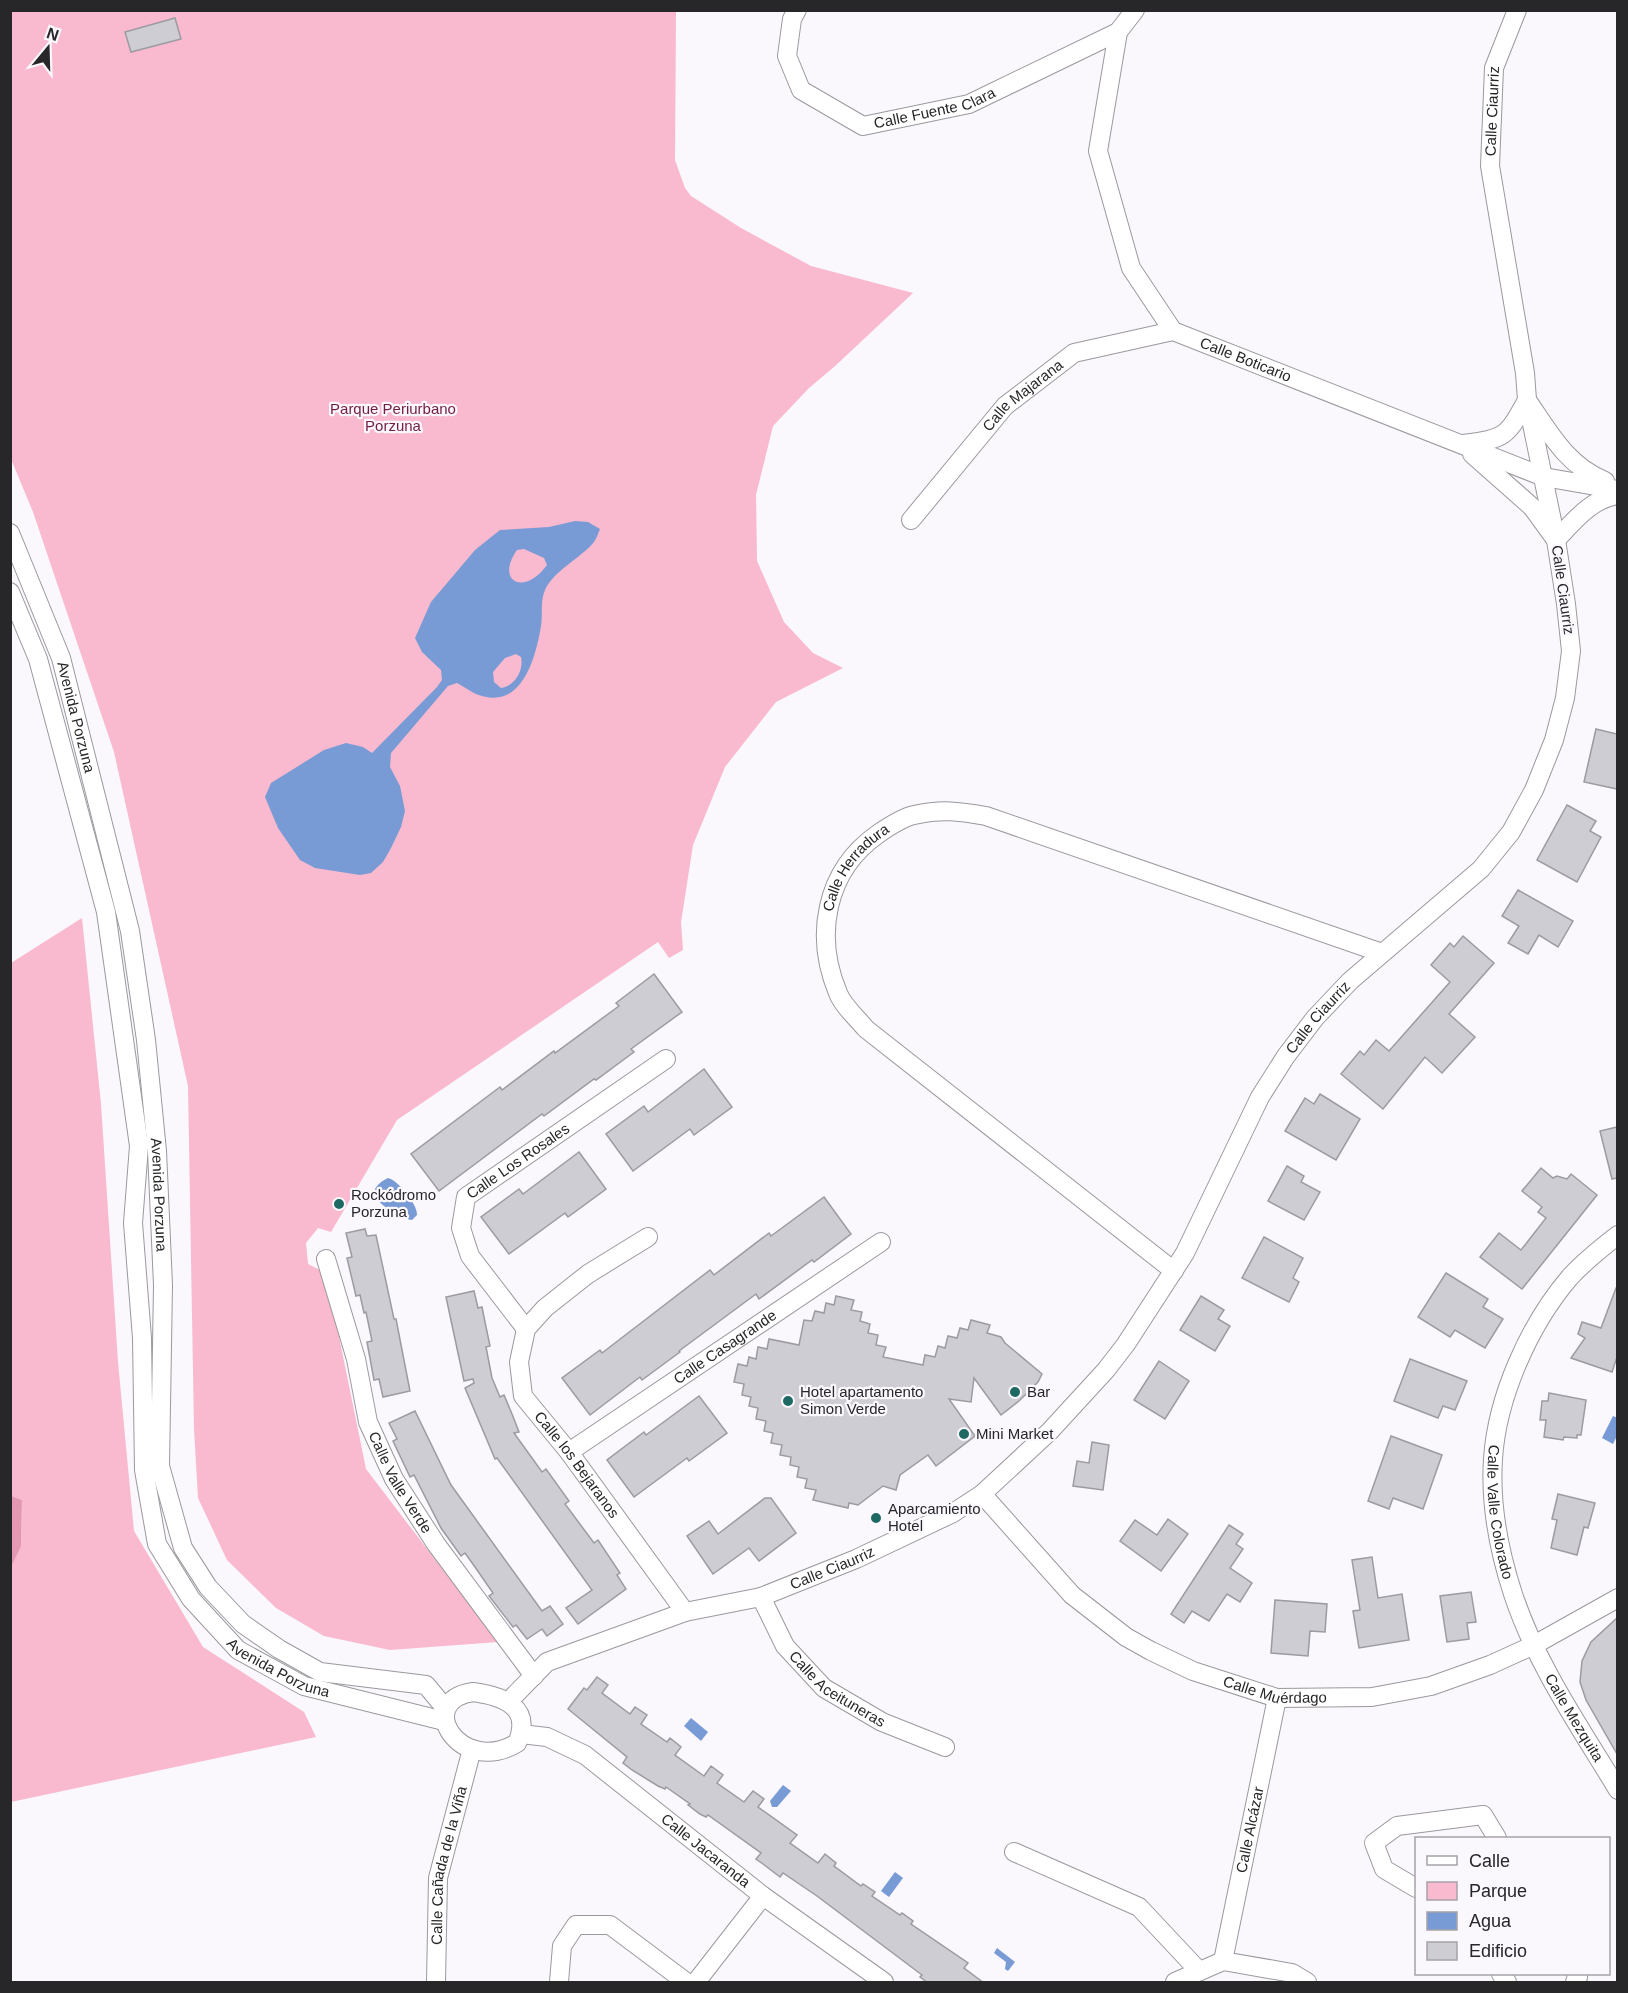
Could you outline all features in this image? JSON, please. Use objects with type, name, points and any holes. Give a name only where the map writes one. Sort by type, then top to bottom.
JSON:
[{"type":"street","name":"Calle Fuente Clara","points":[[797,10],[792,19],[787,56],[801,90],[863,126],[969,104],[1118,32],[1134,10]]},
{"type":"street","name":"Calle Ciaurriz","points":[[508,1702],[547,1662],[685,1612],[761,1597],[856,1559],[953,1513],[982,1494],[1050,1431],[1106,1370],[1126,1344],[1174,1271],[1198,1229],[1260,1097],[1286,1056],[1316,1017],[1350,981],[1481,869],[1511,832],[1534,790],[1557,730],[1565,698],[1571,651],[1556,540],[1527,400],[1490,166],[1494,68],[1517,10]]},
{"type":"street","points":[[1118,32],[1098,152],[1131,268],[1173,331]]},
{"type":"street","name":"Calle Boticario","points":[[1173,331],[1544,477],[1617,488]]},
{"type":"street","name":"Calle Majarana","points":[[911,520],[1005,406],[1074,353],[1173,331]]},
{"type":"street","points":[[1460,445],[1494,440],[1511,430],[1527,400],[1564,454],[1588,474],[1617,488]]},
{"type":"street","points":[[1460,445],[1532,507],[1556,540],[1577,518],[1605,497],[1617,495]]},
{"type":"street","name":"Avenida Porzuna","points":[[10,533],[62,658],[130,931],[146,1040],[157,1151],[163,1285],[160,1466],[183,1548],[208,1587],[243,1624],[279,1649],[320,1672],[426,1685],[445,1715]]},
{"type":"street","name":"Avenida Porzuna","points":[[10,592],[38,659],[106,912],[139,1146],[133,1223],[142,1338],[144,1470],[157,1544],[191,1599],[238,1650],[304,1686],[445,1715]]},
{"type":"street","name":"Calle Herradura","points":[[1174,1271],[934,1084],[859,1021],[839,995],[827,956],[826,925],[831,895],[846,864],[869,840],[889,826],[911,815],[949,810],[986,816],[1382,953]]},
{"type":"street","name":"Calle Los Rosales","points":[[526,1329],[470,1256],[461,1228],[466,1197],[666,1059]]},
{"type":"street","name":"Calle Valle Colorado","points":[[1534,1645],[1513,1595],[1500,1549],[1493,1491],[1496,1436],[1509,1385],[1518,1362],[1550,1305],[1570,1277],[1617,1235]]},
{"type":"street","points":[[526,1329],[545,1308],[588,1274],[648,1237]]},
{"type":"street","name":"Calle Casagrande","points":[[569,1452],[881,1242]]},
{"type":"street","name":"Calle Valle Verde","points":[[326,1259],[356,1359],[368,1422],[394,1479],[436,1544],[534,1676]]},
{"type":"street","name":"Calle los Bejaranos","points":[[526,1329],[519,1362],[524,1396],[569,1452],[685,1612]]},
{"type":"street","name":"Calle Muérdago","points":[[982,1494],[1072,1595],[1100,1619],[1150,1651],[1193,1671],[1277,1698],[1372,1697],[1431,1686],[1490,1665],[1534,1645],[1617,1598]]},
{"type":"street","name":"Calle Aceituneras","points":[[761,1597],[785,1646],[824,1688],[882,1722],[945,1747]]},
{"type":"street","name":"Calle Mezquita","points":[[1534,1645],[1617,1790]]},
{"type":"street","points":[[473,1692],[492,1694],[508,1702],[516,1709],[520,1718],[521,1734],[517,1743],[507,1749],[487,1753],[472,1749],[457,1741],[450,1733],[445,1715],[456,1697],[473,1692]]},
{"type":"street","name":"Calle Alcázar","points":[[1223,1961],[1277,1698]]},
{"type":"street","name":"Calle Jacaranda","points":[[521,1734],[547,1737],[585,1755],[763,1896],[884,1983]]},
{"type":"street","name":"Calle Cañada de la Viña","points":[[436,1983],[438,1878],[472,1749]]},
{"type":"street","points":[[1415,1887],[1384,1869],[1374,1844],[1397,1826],[1483,1815],[1496,1837]]},
{"type":"street","points":[[1014,1852],[1139,1906],[1199,1971]]},
{"type":"street","points":[[696,1983],[763,1896]]},
{"type":"street","points":[[559,1983],[562,1946],[576,1926],[610,1925],[686,1983]]},
{"type":"street","points":[[1175,1983],[1223,1961],[1292,1973],[1306,1983]]},
{"type":"green space","name":"Parque Periurbano Porzuna","points":[[10,11],[676,11],[675,160],[685,188],[691,196],[741,228],[811,266],[913,293],[809,388],[773,426],[756,495],[757,561],[784,622],[813,653],[843,668],[776,702],[725,767],[693,845],[681,922],[683,950],[669,958],[658,942],[397,1120],[331,1232],[318,1228],[306,1243],[308,1264],[326,1273],[366,1469],[498,1642],[390,1650],[324,1636],[276,1608],[227,1560],[198,1498],[194,1429],[188,1086],[114,752],[33,512],[11,459]]},
{"type":"green space","points":[[82,918],[101,1104],[118,1362],[134,1531],[203,1647],[304,1712],[316,1737],[11,1802],[10,1567],[21,1545],[22,1500],[10,1496],[11,963]]},
{"type":"shaded area","points":[[11,1496],[22,1500],[21,1546],[11,1567]]},
{"type":"water","points":[[575,521],[588,522],[600,529],[594,542],[554,577],[545,590],[541,626],[531,664],[525,677],[508,694],[496,698],[479,695],[457,683],[448,686],[391,753],[390,767],[400,786],[405,811],[401,827],[391,848],[383,862],[371,873],[360,875],[315,868],[300,860],[278,828],[265,797],[271,783],[324,750],[346,743],[363,747],[372,753],[442,680],[441,670],[422,652],[415,638],[431,602],[475,550],[500,530],[549,527]],"holes":[[[524,549],[544,558],[547,565],[530,581],[515,581],[509,570],[511,561],[517,550]],[[516,654],[521,657],[520,672],[514,681],[501,688],[494,682],[493,672],[505,658]]]},
{"type":"water","points":[[388,1178],[402,1188],[411,1199],[417,1215],[412,1220],[390,1210],[377,1198],[375,1190],[377,1186]]},
{"type":"water","points":[[1613,1416],[1618,1418],[1617,1436],[1613,1444],[1602,1438]]},
{"type":"water","points":[[691,1718],[708,1732],[701,1741],[684,1726]]},
{"type":"water","points":[[783,1785],[791,1791],[777,1807],[772,1807],[770,1801]]},
{"type":"water","points":[[895,1872],[903,1878],[889,1897],[881,1891]]},
{"type":"water","points":[[997,1948],[1015,1962],[1008,1971],[1005,1969],[1006,1962],[994,1953]]},
{"type":"building","points":[[175,18],[181,39],[131,52],[125,32]]},
{"type":"building","points":[[1596,729],[1617,734],[1617,789],[1584,782]]},
{"type":"building","points":[[1567,805],[1596,821],[1590,831],[1601,837],[1577,882],[1537,860]]},
{"type":"building","points":[[1518,890],[1573,921],[1558,947],[1539,935],[1528,954],[1508,943],[1519,926],[1502,916]]},
{"type":"building","points":[[1463,936],[1494,963],[1449,1014],[1475,1037],[1442,1073],[1425,1057],[1383,1109],[1341,1074],[1360,1051],[1364,1055],[1376,1040],[1389,1051],[1450,982],[1431,965],[1450,943],[1454,947]]},
{"type":"building","points":[[654,974],[682,1012],[631,1049],[634,1052],[596,1080],[594,1079],[544,1116],[542,1114],[439,1191],[411,1154],[500,1087],[502,1090],[619,1006],[616,1003]]},
{"type":"building","points":[[704,1069],[732,1107],[694,1135],[690,1129],[633,1171],[606,1134],[644,1106],[648,1112]]},
{"type":"building","points":[[1320,1094],[1360,1119],[1336,1160],[1285,1131],[1305,1098],[1314,1104]]},
{"type":"building","points":[[1617,1127],[1617,1178],[1612,1179],[1600,1131]]},
{"type":"building","points":[[579,1152],[606,1189],[568,1217],[565,1213],[509,1254],[481,1217],[519,1189],[523,1194]]},
{"type":"building","points":[[1287,1166],[1304,1176],[1301,1182],[1320,1192],[1304,1220],[1268,1201]]},
{"type":"building","points":[[1541,1168],[1553,1178],[1557,1176],[1567,1179],[1571,1174],[1597,1195],[1522,1289],[1480,1257],[1499,1233],[1521,1250],[1546,1218],[1538,1212],[1542,1207],[1522,1191]]},
{"type":"building","points":[[824,1197],[851,1234],[759,1299],[756,1294],[642,1380],[640,1377],[590,1415],[562,1378],[600,1350],[602,1353],[710,1270],[714,1275],[769,1233],[771,1236]]},
{"type":"building","points":[[365,1229],[367,1236],[376,1235],[410,1391],[383,1397],[379,1379],[374,1380],[367,1342],[372,1341],[366,1312],[364,1313],[360,1295],[356,1296],[347,1258],[352,1257],[346,1233]]},
{"type":"building","points":[[1264,1237],[1303,1258],[1293,1278],[1299,1282],[1289,1302],[1242,1278]]},
{"type":"building","points":[[1446,1273],[1488,1299],[1483,1307],[1503,1319],[1485,1348],[1455,1330],[1450,1337],[1418,1317]]},
{"type":"building","points":[[1616,1288],[1617,1357],[1612,1372],[1571,1358],[1585,1338],[1578,1334],[1582,1322],[1601,1328]]},
{"type":"building","points":[[474,1291],[478,1308],[482,1307],[490,1346],[486,1347],[492,1378],[500,1397],[504,1395],[512,1414],[519,1432],[514,1433],[542,1472],[546,1469],[569,1501],[565,1504],[594,1543],[598,1540],[620,1573],[617,1575],[626,1589],[578,1624],[566,1608],[592,1590],[497,1458],[495,1459],[465,1388],[474,1383],[473,1379],[464,1381],[446,1297]]},
{"type":"building","name":"Hotel apartamento Simon Verde","points":[[836,1296],[854,1300],[851,1310],[862,1312],[860,1321],[870,1324],[868,1333],[878,1335],[876,1345],[886,1347],[883,1357],[923,1365],[925,1355],[935,1357],[938,1346],[945,1348],[948,1336],[957,1338],[960,1328],[968,1330],[971,1320],[990,1325],[987,1333],[1001,1337],[1042,1374],[1038,1382],[1019,1401],[1001,1415],[974,1378],[971,1402],[949,1399],[975,1436],[936,1466],[928,1455],[900,1475],[896,1490],[883,1486],[858,1505],[849,1503],[848,1508],[813,1500],[816,1490],[805,1488],[807,1479],[797,1477],[799,1467],[790,1465],[791,1457],[780,1455],[782,1445],[771,1443],[773,1433],[764,1431],[766,1421],[756,1419],[758,1408],[749,1406],[751,1397],[742,1395],[744,1384],[734,1382],[738,1364],[747,1366],[749,1357],[756,1359],[758,1347],[767,1349],[769,1339],[799,1345],[804,1320],[812,1321],[815,1311],[824,1313],[826,1303],[834,1305]]},
{"type":"building","points":[[1201,1296],[1224,1310],[1218,1319],[1230,1326],[1215,1351],[1180,1330]]},
{"type":"building","points":[[1410,1359],[1467,1381],[1455,1410],[1443,1406],[1438,1418],[1394,1401]]},
{"type":"building","points":[[1159,1361],[1189,1381],[1165,1419],[1134,1400]]},
{"type":"building","points":[[1549,1393],[1586,1400],[1581,1435],[1577,1435],[1577,1438],[1564,1437],[1563,1440],[1544,1437],[1546,1420],[1540,1420],[1542,1401],[1548,1401]]},
{"type":"building","points":[[699,1396],[727,1433],[689,1461],[687,1458],[634,1497],[607,1460],[644,1432],[646,1435]]},
{"type":"building","points":[[415,1411],[451,1485],[542,1611],[550,1606],[563,1624],[547,1636],[542,1629],[527,1639],[516,1625],[513,1627],[489,1596],[493,1593],[465,1553],[461,1556],[441,1528],[414,1475],[410,1477],[393,1441],[397,1439],[389,1423]]},
{"type":"building","points":[[1391,1436],[1442,1455],[1423,1509],[1393,1498],[1389,1509],[1368,1501]]},
{"type":"building","points":[[1092,1442],[1109,1445],[1103,1490],[1073,1486],[1077,1461],[1089,1463]]},
{"type":"building","points":[[1558,1494],[1595,1503],[1588,1528],[1584,1527],[1577,1555],[1551,1548],[1557,1520],[1552,1519]]},
{"type":"building","points":[[765,1498],[771,1498],[796,1533],[759,1561],[749,1548],[713,1574],[687,1536],[709,1521],[718,1534]]},
{"type":"building","points":[[1168,1519],[1188,1534],[1161,1571],[1120,1541],[1135,1520],[1157,1535]]},
{"type":"building","points":[[1229,1525],[1243,1534],[1236,1544],[1243,1549],[1230,1568],[1252,1583],[1240,1602],[1227,1594],[1209,1621],[1192,1611],[1184,1623],[1171,1614]]},
{"type":"building","points":[[1372,1557],[1378,1598],[1402,1594],[1409,1640],[1359,1648],[1353,1611],[1360,1610],[1352,1560]]},
{"type":"building","points":[[1471,1592],[1476,1622],[1467,1623],[1469,1639],[1447,1642],[1440,1596]]},
{"type":"building","points":[[1275,1600],[1327,1604],[1325,1632],[1310,1631],[1308,1656],[1271,1653]]},
{"type":"building","points":[[1617,1618],[1617,1754],[1586,1700],[1580,1682],[1582,1661],[1591,1642]]},
{"type":"building","points":[[597,1677],[608,1685],[602,1693],[630,1714],[635,1707],[647,1715],[641,1724],[667,1742],[670,1738],[681,1747],[675,1755],[704,1776],[711,1766],[723,1775],[717,1783],[744,1802],[753,1791],[764,1799],[758,1807],[797,1835],[790,1843],[818,1863],[825,1854],[836,1863],[834,1866],[861,1886],[863,1884],[875,1892],[872,1896],[900,1915],[902,1913],[913,1921],[911,1924],[968,1963],[964,1968],[984,1983],[928,1983],[920,1977],[922,1975],[817,1896],[783,1873],[780,1877],[756,1859],[761,1853],[708,1815],[706,1817],[700,1814],[666,1787],[665,1789],[658,1786],[623,1763],[627,1757],[568,1709],[584,1688],[587,1690]]},
{"type":"place","name":"Rockódromo Porzuna","points":[[339,1204]]},
{"type":"place","name":"Bar","points":[[1015,1392]]},
{"type":"place","name":"Hotel apartamento Simon Verde","points":[[788,1401]]},
{"type":"place","name":"Mini Market","points":[[964,1434]]},
{"type":"place","name":"Aparcamiento Hotel","points":[[876,1518]]}]
